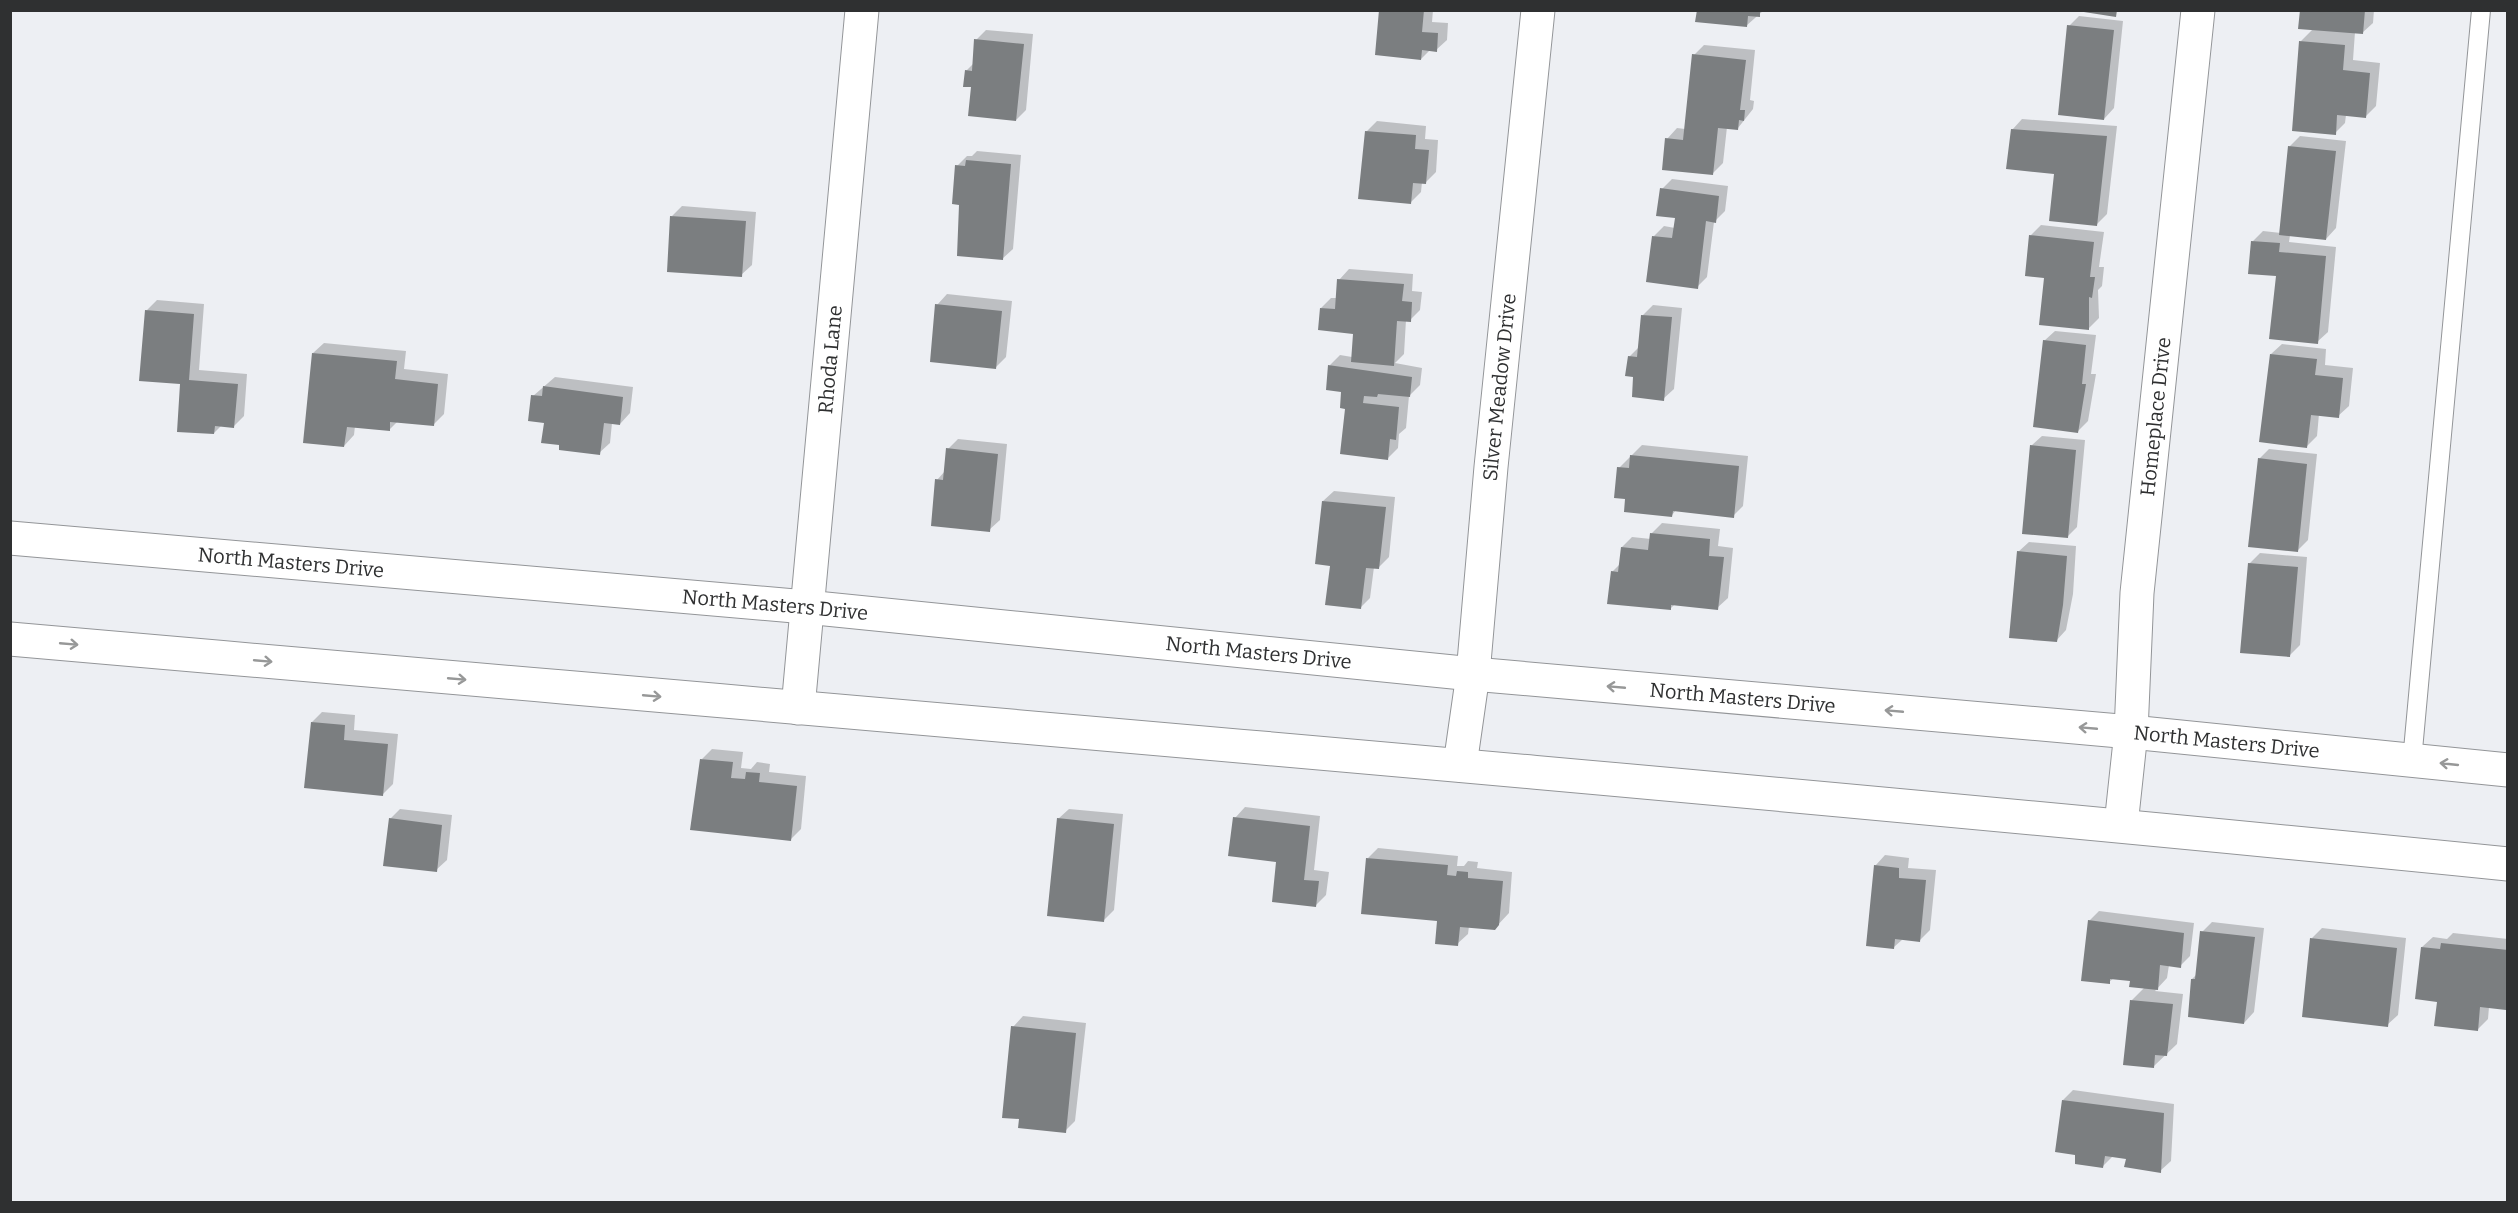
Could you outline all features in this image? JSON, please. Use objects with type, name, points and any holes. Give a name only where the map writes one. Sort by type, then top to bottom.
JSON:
[{"type":"main road","name":"Rhoda Lane","points":[[798,708],[862,10]]},
{"type":"main road","name":"Silver Meadow Drive","points":[[1460,765],[1473,674],[1491,467],[1538,10]]},
{"type":"main road","name":"Homeplace Drive","points":[[2121,825],[2131,732],[2137,594],[2198,10]]},
{"type":"main road","name":"North Masters Drive","points":[[10,538],[806,607],[1473,674],[2131,732],[2508,770]]},
{"type":"main road","points":[[10,639],[1460,765],[2121,825],[2508,864]]},
{"type":"lane","points":[[2412,760],[2481,10]]},
{"type":"building","points":[[1379,10],[1424,10],[1422,32],[1438,33],[1437,52],[1422,50],[1421,60],[1375,55]]},
{"type":"building","points":[[1697,10],[1760,10],[1760,17],[1748,16],[1747,27],[1695,22]]},
{"type":"building","points":[[2071,10],[2117,10],[2116,17]]},
{"type":"building","points":[[2300,10],[2365,10],[2363,34],[2298,29]]},
{"type":"building","points":[[2067,25],[2114,30],[2104,120],[2058,115]]},
{"type":"building","points":[[974,39],[1024,44],[1016,121],[968,116],[971,87],[963,87],[965,70],[972,71]]},
{"type":"building","points":[[2299,41],[2345,45],[2343,70],[2370,73],[2366,118],[2337,115],[2336,135],[2292,131]]},
{"type":"building","points":[[1692,54],[1746,60],[1740,110],[1745,110],[1744,121],[1739,120],[1738,130],[1718,128],[1713,175],[1662,170],[1665,138],[1683,140]]},
{"type":"building","points":[[2011,129],[2107,136],[2097,226],[2049,221],[2054,174],[2006,169]]},
{"type":"building","points":[[1365,131],[1416,135],[1415,149],[1429,150],[1426,184],[1413,183],[1411,204],[1358,199]]},
{"type":"building","points":[[2288,146],[2336,151],[2326,240],[2279,235]]},
{"type":"building","points":[[966,160],[1011,164],[1003,260],[957,256],[959,205],[952,204],[955,165],[965,166]]},
{"type":"building","points":[[1660,188],[1719,196],[1716,223],[1706,221],[1698,289],[1646,282],[1652,236],[1672,238],[1675,218],[1656,216]]},
{"type":"building","points":[[670,216],[746,221],[742,277],[667,272]]},
{"type":"building","points":[[2029,235],[2094,242],[2090,277],[2095,277],[2092,298],[2089,297],[2089,330],[2039,325],[2044,278],[2025,276]]},
{"type":"building","points":[[2251,241],[2280,243],[2279,252],[2326,256],[2318,344],[2269,339],[2276,276],[2248,274]]},
{"type":"building","points":[[1337,279],[1404,284],[1402,301],[1412,302],[1411,322],[1397,321],[1394,366],[1351,362],[1353,334],[1318,330],[1320,308],[1335,309]]},
{"type":"building","points":[[935,304],[1002,311],[996,369],[930,362]]},
{"type":"building","points":[[145,310],[194,314],[189,380],[238,384],[234,428],[215,426],[214,434],[177,432],[180,384],[139,381]]},
{"type":"building","points":[[1641,315],[1672,317],[1664,401],[1632,397],[1633,377],[1625,376],[1628,356],[1637,357]]},
{"type":"building","points":[[2043,340],[2086,345],[2082,384],[2086,384],[2078,433],[2033,427]]},
{"type":"building","points":[[312,353],[397,361],[395,379],[438,384],[434,426],[390,422],[390,431],[347,427],[344,447],[303,443]]},
{"type":"building","points":[[2270,354],[2317,359],[2315,375],[2343,378],[2339,418],[2311,415],[2307,448],[2259,442]]},
{"type":"building","points":[[1328,365],[1412,377],[1410,397],[1378,394],[1377,397],[1364,396],[1363,403],[1399,407],[1396,440],[1390,439],[1388,460],[1340,454],[1345,409],[1340,408],[1341,392],[1326,390]]},
{"type":"building","points":[[543,386],[623,397],[620,425],[604,423],[600,455],[559,450],[559,445],[541,443],[544,423],[528,421],[531,395],[542,396]]},
{"type":"building","points":[[2030,445],[2076,450],[2068,538],[2022,534]]},
{"type":"building","points":[[946,448],[998,454],[990,532],[931,526],[935,479],[943,480]]},
{"type":"building","points":[[1630,455],[1739,466],[1734,518],[1673,511],[1672,517],[1624,512],[1625,499],[1614,498],[1617,467],[1629,468]]},
{"type":"building","points":[[2258,458],[2307,464],[2298,552],[2248,547]]},
{"type":"building","points":[[1322,501],[1386,507],[1379,569],[1366,568],[1361,609],[1325,605],[1330,566],[1315,564]]},
{"type":"building","points":[[1650,533],[1710,539],[1709,556],[1724,557],[1718,610],[1671,605],[1671,610],[1607,604],[1611,571],[1618,572],[1621,547],[1648,550]]},
{"type":"building","points":[[2017,551],[2067,556],[2057,642],[2009,638]]},
{"type":"building","points":[[2248,563],[2298,567],[2290,657],[2240,653]]},
{"type":"building","points":[[311,722],[345,725],[344,740],[388,744],[383,796],[304,788]]},
{"type":"building","points":[[700,759],[733,762],[731,778],[745,779],[746,772],[760,773],[759,782],[797,786],[791,841],[690,830]]},
{"type":"building","points":[[1233,817],[1310,826],[1304,880],[1319,881],[1316,907],[1272,902],[1276,862],[1228,856]]},
{"type":"building","points":[[389,818],[442,825],[437,872],[383,866]]},
{"type":"building","points":[[1057,818],[1114,824],[1104,922],[1047,916]]},
{"type":"building","points":[[1366,858],[1448,865],[1447,875],[1456,876],[1457,871],[1468,872],[1468,878],[1503,881],[1499,925],[1495,930],[1460,927],[1458,946],[1435,944],[1437,921],[1361,914]]},
{"type":"building","points":[[1874,865],[1899,868],[1899,878],[1926,880],[1920,942],[1895,939],[1894,949],[1866,946]]},
{"type":"building","points":[[2088,920],[2184,933],[2181,968],[2160,965],[2158,990],[2129,987],[2130,981],[2110,979],[2110,984],[2081,981]]},
{"type":"building","points":[[2200,931],[2255,937],[2244,1024],[2188,1017],[2191,979],[2195,979]]},
{"type":"building","points":[[2310,938],[2397,948],[2388,1027],[2302,1017]]},
{"type":"building","points":[[2441,943],[2508,950],[2506,1010],[2480,1007],[2478,1031],[2434,1026],[2437,1002],[2415,999],[2421,947],[2440,949]]},
{"type":"building","points":[[2130,1000],[2173,1004],[2167,1056],[2155,1055],[2154,1068],[2123,1065]]},
{"type":"building","points":[[1011,1026],[1076,1033],[1066,1133],[1018,1128],[1019,1119],[1002,1118]]},
{"type":"building","points":[[2062,1100],[2164,1113],[2161,1173],[2124,1167],[2126,1159],[2105,1156],[2103,1168],[2075,1164],[2075,1155],[2055,1152]]}]
